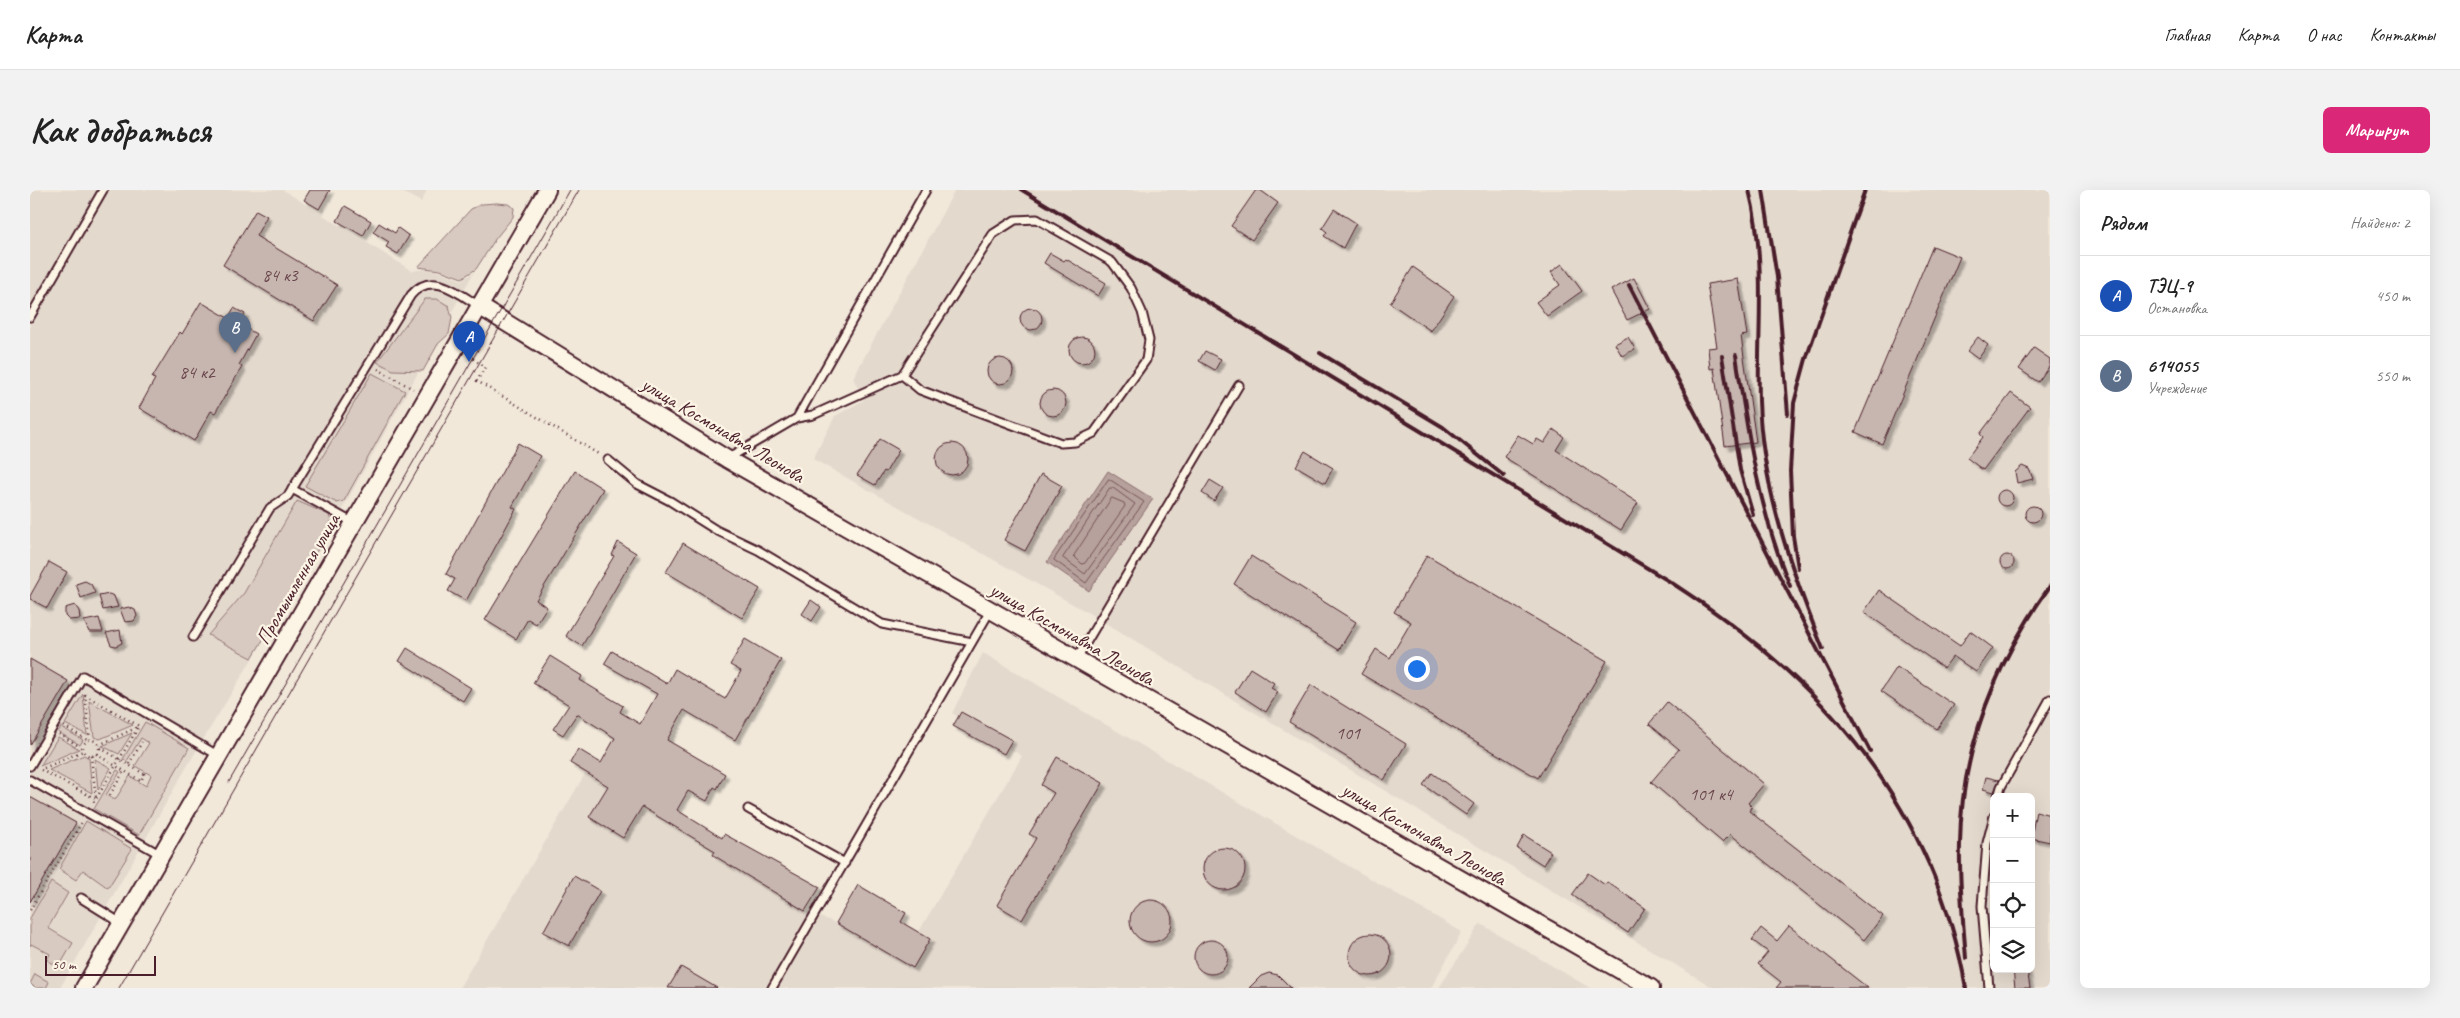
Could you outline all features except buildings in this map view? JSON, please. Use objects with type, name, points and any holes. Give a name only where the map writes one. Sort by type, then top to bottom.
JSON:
[{"type":"street","name":"Промышленная улица","points":[[84,988],[547,190]]},
{"type":"street","name":"улица Космонавта Леонова","points":[[479,306],[727,459],[1075,660],[1651,988]]},
{"type":"lane","points":[[30,317],[103,190]]},
{"type":"lane","points":[[797,418],[926,190]]},
{"type":"lane","points":[[727,459],[797,418],[813,415],[902,375],[992,234],[1015,220],[1037,218],[1112,262],[1131,288],[1142,312],[1149,340],[1146,360],[1094,433],[1075,442],[1061,444],[920,390],[902,375]]},
{"type":"lane","points":[[193,637],[270,508],[285,499],[292,489],[411,294],[421,286],[434,283],[479,306]]},
{"type":"lane","points":[[1075,660],[1239,385]]},
{"type":"lane","points":[[608,460],[637,484],[670,501],[716,530],[758,550],[882,624],[972,642]]},
{"type":"lane","points":[[292,489],[354,523]]},
{"type":"lane","points":[[772,988],[990,611]]},
{"type":"lane","points":[[30,766],[84,676],[220,756]]},
{"type":"lane","points":[[1999,793],[2050,700]]},
{"type":"lane","points":[[30,780],[162,855]]},
{"type":"lane","points":[[748,809],[845,863]]},
{"type":"lane","points":[[1989,988],[1982,906],[1987,843],[1990,831]]},
{"type":"lane","points":[[81,898],[122,923]]},
{"type":"path","points":[[465,354],[485,366],[477,381],[608,460]]},
{"type":"path","points":[[368,363],[414,389]]},
{"type":"path","points":[[36,771],[83,749],[89,740],[84,676]]},
{"type":"path","points":[[85,695],[139,726]]},
{"type":"path","points":[[56,722],[144,774],[141,781],[96,754]]},
{"type":"path","points":[[91,756],[96,754],[99,746],[139,726]]},
{"type":"path","points":[[30,910],[139,726]]},
{"type":"path","points":[[51,730],[83,749],[91,756],[96,799]]},
{"type":"path","points":[[128,765],[142,742]]},
{"type":"path","points":[[42,769],[96,799]]},
{"type":"path","points":[[110,795],[124,771]]},
{"type":"shaded area","points":[[30,190],[283,190],[412,271],[430,268],[462,280],[474,272],[334,524],[189,763],[60,988],[30,988]]},
{"type":"shaded area","points":[[399,190],[427,190],[421,202]]},
{"type":"shaded area","points":[[955,190],[2050,190],[2050,988],[1714,988],[1087,612],[813,459],[835,416],[864,400],[853,378]]},
{"type":"shaded area","points":[[482,204],[508,204],[514,208],[513,217],[496,238],[476,269],[462,278],[440,270],[418,267],[471,209]]},
{"type":"shaded area","points":[[425,299],[437,299],[449,306],[452,318],[449,334],[438,344],[423,371],[393,370],[377,362]]},
{"type":"shaded area","points":[[372,373],[405,391],[344,501],[337,503],[305,486]]},
{"type":"shaded area","points":[[297,501],[329,515],[332,526],[252,658],[208,635],[244,593]]},
{"type":"shaded area","points":[[983,653],[1462,932],[1431,988],[459,988],[585,774],[805,911],[836,923],[901,962],[1022,756],[952,713]]},
{"type":"shaded area","points":[[83,694],[87,735],[65,724]]},
{"type":"shaded area","points":[[89,701],[133,725],[100,739],[94,737]]},
{"type":"shaded area","points":[[145,722],[189,748],[139,835],[94,809],[117,770],[120,772],[106,795],[115,800],[130,776],[146,786],[151,775],[135,766],[149,743],[141,738],[127,761],[123,759]]},
{"type":"shaded area","points":[[61,727],[83,740],[80,745],[58,732]]},
{"type":"shaded area","points":[[132,733],[119,754],[102,746]]},
{"type":"shaded area","points":[[58,737],[79,749],[40,766]]},
{"type":"shaded area","points":[[84,755],[89,758],[92,793],[49,770]]},
{"type":"shaded area","points":[[95,759],[111,768],[98,790]]},
{"type":"shaded area","points":[[86,821],[132,849],[108,888],[83,870],[76,880],[59,869]]},
{"type":"shaded area","points":[[51,882],[68,893],[48,928],[73,943],[59,967],[47,960],[50,954],[31,944],[30,946],[30,918]]},
{"type":"shaded area","points":[[1481,924],[1590,988],[1439,988]]},
{"type":"shaded area","points":[[35,974],[49,982],[46,988],[36,988],[30,984]]},
{"type":"water","points":[[1108,471],[1153,499],[1089,591],[1047,562]]},
{"type":"tram line","points":[[229,782],[570,190]]},
{"type":"tram line","points":[[119,988],[579,190]]},
{"type":"railway","points":[[1022,190],[1672,583],[1727,621],[1778,662],[1823,706],[1864,754],[1899,806],[1928,862],[1950,922],[1966,988]]},
{"type":"railway","points":[[1749,190],[1755,216],[1760,268],[1759,401],[1766,465],[1772,496],[1789,558],[1823,649]]},
{"type":"railway","points":[[1763,190],[1777,277],[1788,414]]},
{"type":"railway","points":[[1798,568],[1793,536],[1790,471],[1794,403],[1806,359],[1865,190]]},
{"type":"railway","points":[[1629,285],[1870,751]]},
{"type":"railway","points":[[1320,353],[1443,427],[1504,476]]},
{"type":"railway","points":[[1736,355],[1750,444],[1762,501],[1779,558],[1790,586]]},
{"type":"railway","points":[[1722,356],[1740,470],[1753,515]]},
{"type":"railway","points":[[1966,958],[1960,844],[1967,774],[1985,708],[1998,676],[2013,645],[2050,586]]},
{"type":"place","name":"614055","points":[[235,353]]},
{"type":"place","name":"ТЭЦ-9","points":[[469,362]]}]
